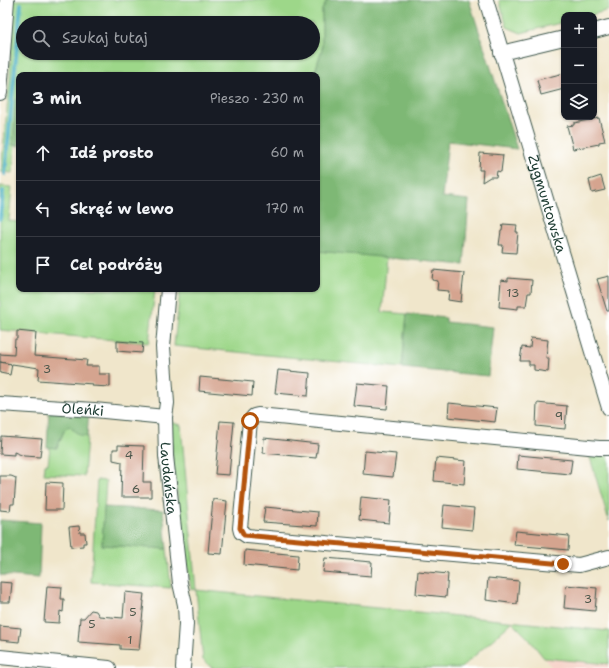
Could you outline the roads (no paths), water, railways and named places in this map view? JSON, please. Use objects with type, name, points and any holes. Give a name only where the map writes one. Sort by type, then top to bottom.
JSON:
[{"type":"street","points":[[0,93],[7,0]]},
{"type":"street","name":"Zygmuntowska","points":[[486,0],[609,408]]},
{"type":"street","points":[[597,29],[609,26]]},
{"type":"street","points":[[501,53],[561,39]]},
{"type":"street","name":"Laudańska","points":[[168,292],[163,347],[167,396],[164,417],[166,456],[186,624],[183,668]]},
{"type":"street","name":"Oleńki","points":[[0,404],[94,410],[164,417]]},
{"type":"street","points":[[609,448],[591,448],[258,415],[250,421],[240,528],[241,532],[247,536],[579,565],[609,557]]},
{"type":"street","points":[[0,657],[109,668]]},
{"type":"waterway","points":[[20,16],[21,4]]},
{"type":"waterway","points":[[5,174],[16,57]]},
{"type":"waterway","points":[[0,219],[3,191]]}]
